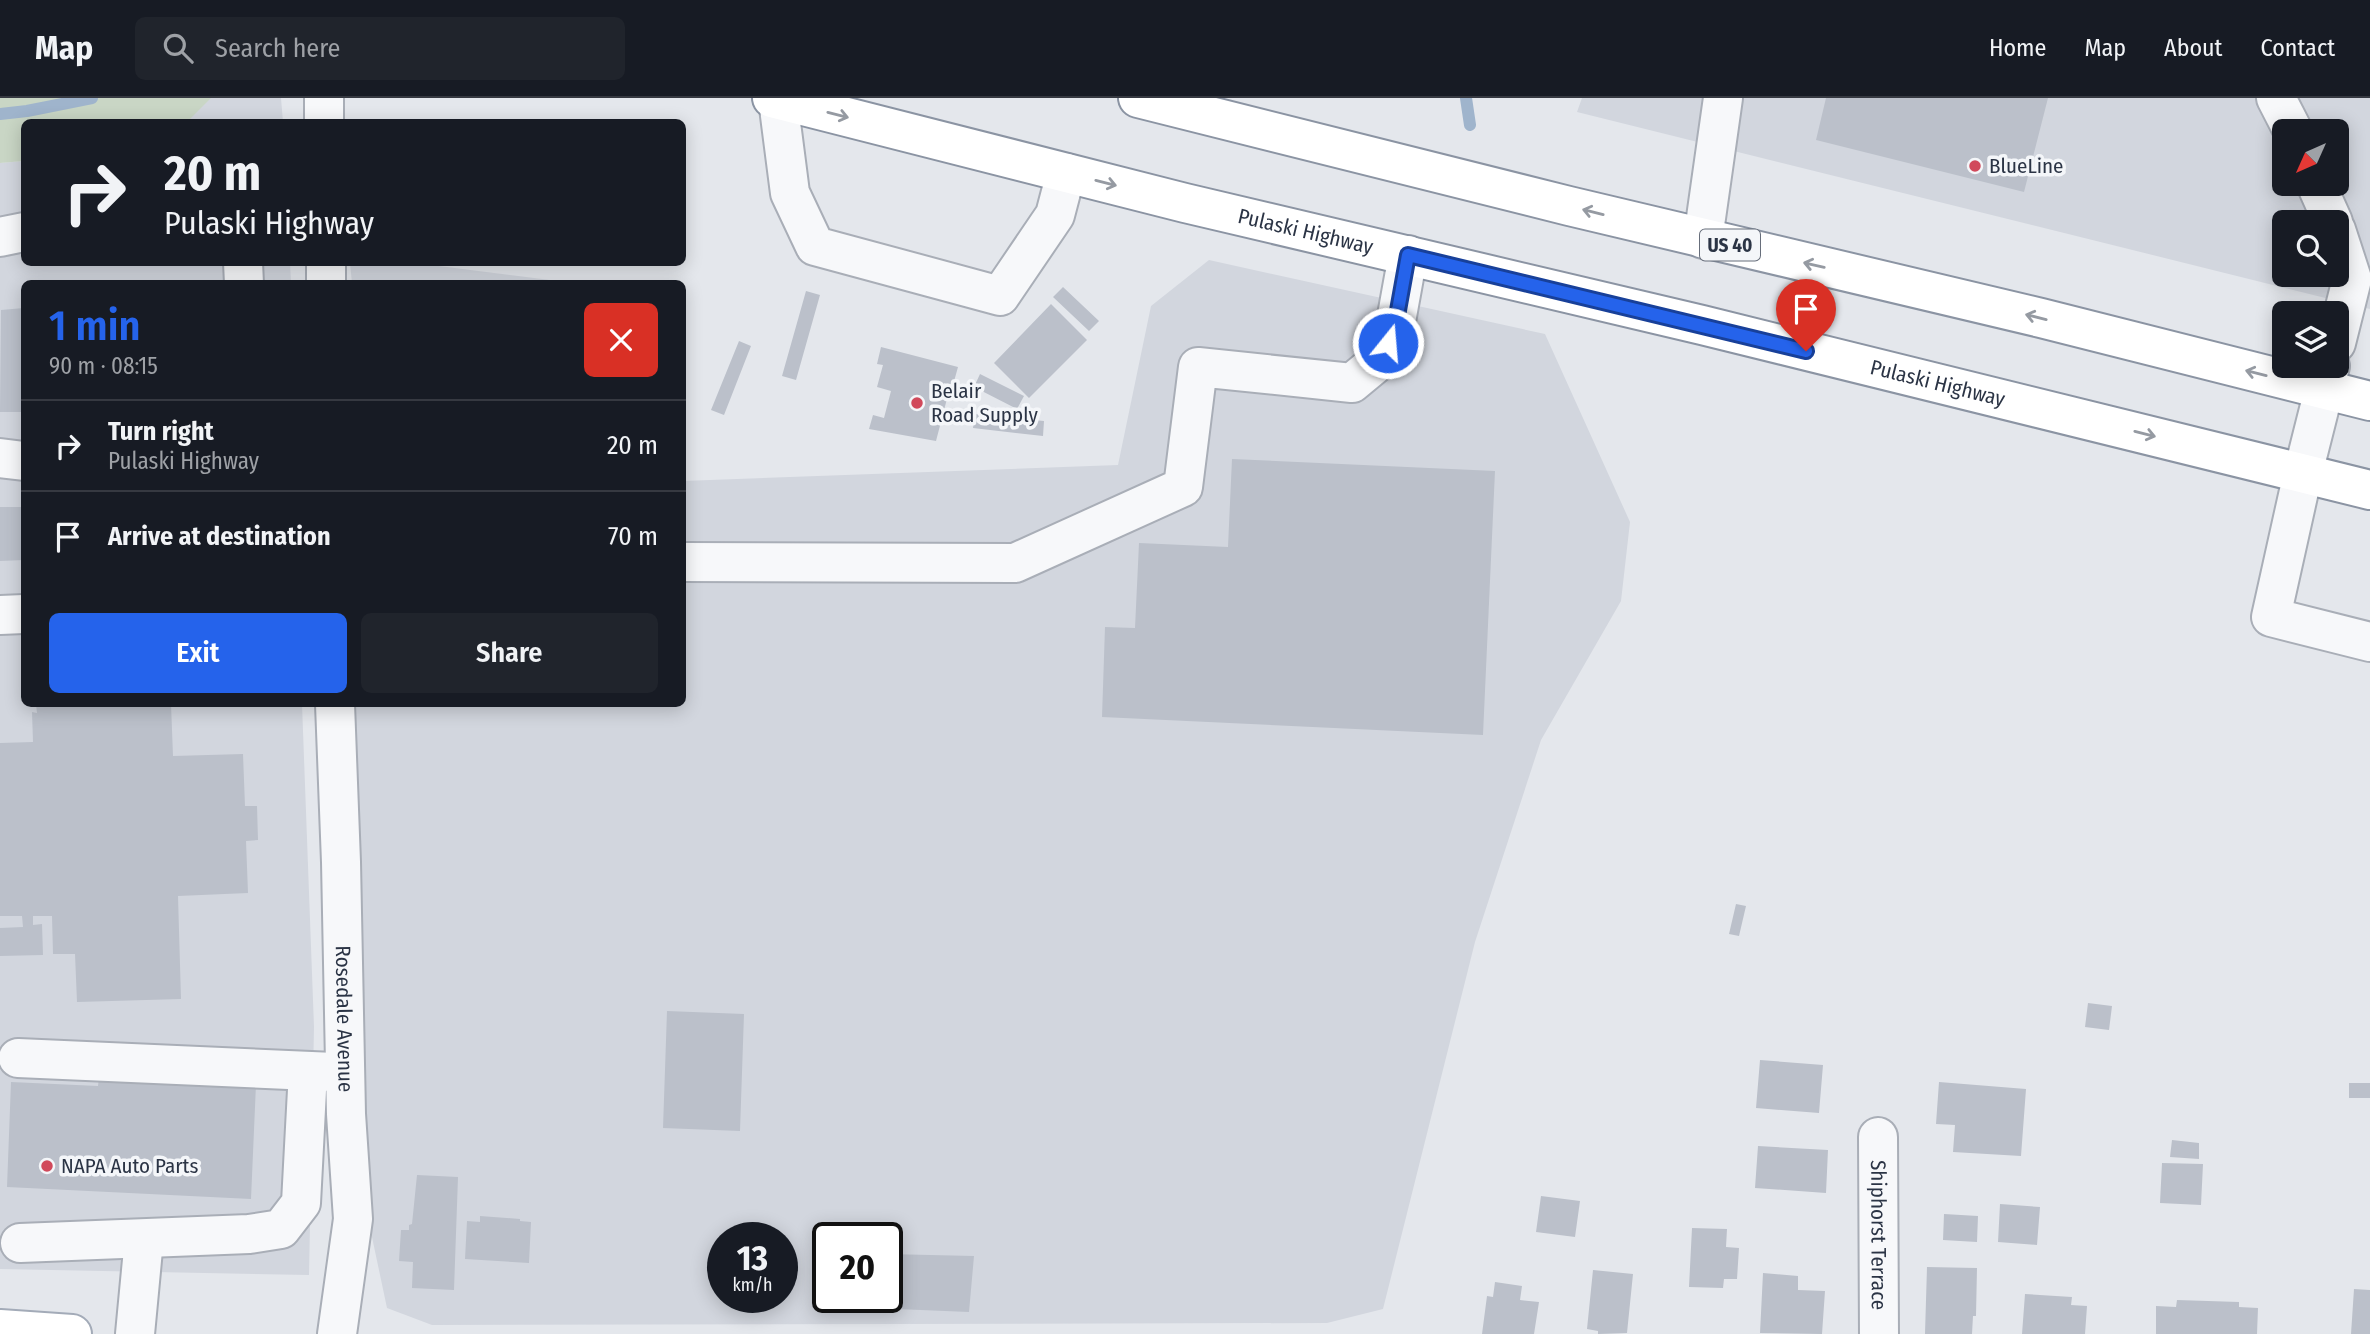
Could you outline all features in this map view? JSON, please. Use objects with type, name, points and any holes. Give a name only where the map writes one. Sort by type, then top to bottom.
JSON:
[{"type":"main road","name":"US 40","points":[[1138,98],[1703,239],[2028,315],[2272,367]]},
{"type":"main road","name":"Pulaski Highway","points":[[775,99],[1066,173],[2370,490]]},
{"type":"main road","name":"US 40","points":[[2326,378],[2370,401]]},
{"type":"main road","points":[[0,1329],[72,1334]]},
{"type":"street","points":[[324,98],[324,119]]},
{"type":"street","points":[[1703,239],[1723,98]]},
{"type":"street","points":[[2276,98],[2287,119]]},
{"type":"street","points":[[775,99],[790,193],[815,246],[1000,296],[1055,215],[1066,173]]},
{"type":"street","points":[[0,237],[21,233]]},
{"type":"street","points":[[686,562],[1015,563],[1183,486],[1198,367],[1352,383],[1381,359],[1395,327],[1408,255]]},
{"type":"street","points":[[2346,301],[2352,279],[2349,270]]},
{"type":"street","points":[[2326,378],[2272,617],[2370,642]]},
{"type":"street","points":[[0,458],[21,461]]},
{"type":"street","points":[[0,615],[21,614]]},
{"type":"street","name":"Rosedale Avenue","points":[[335,707],[327,1072],[353,1219],[337,1334]]},
{"type":"street","points":[[18,1058],[327,1072],[301,1203],[281,1229],[249,1234],[20,1243]]},
{"type":"street","name":"Shiphorst Terrace","points":[[1878,1137],[1879,1334]]},
{"type":"street","points":[[135,1334],[144,1239]]},
{"type":"shaded area","points":[[209,98],[281,98],[283,119],[187,119]]},
{"type":"shaded area","points":[[1582,98],[2370,98],[2370,309],[2349,304],[2349,301],[2338,301],[2281,287],[2349,287],[2349,210],[2272,210],[2272,285],[1577,112]]},
{"type":"shaded area","points":[[21,161],[21,266],[290,266],[291,280],[21,280],[21,707],[302,707],[314,1027],[309,1275],[0,1269],[0,163]]},
{"type":"shaded area","points":[[1209,260],[1545,334],[1630,522],[1621,601],[1541,740],[1475,942],[1383,1309],[1327,1323],[432,1325],[387,1308],[365,1204],[354,707],[686,707],[686,481],[1118,465],[1151,306]]},
{"type":"shaded area","points":[[350,266],[439,266],[550,280],[352,280]]},
{"type":"green space","points":[[0,98],[211,98],[190,119],[21,119],[21,161],[0,163]]},
{"type":"building","name":"BlueLine","points":[[1826,98],[2048,98],[2024,192],[1816,140]]},
{"type":"building","points":[[1063,287],[1099,321],[1089,331],[1053,297]]},
{"type":"building","points":[[806,291],[820,295],[796,380],[782,376]]},
{"type":"building","points":[[1051,304],[1087,340],[1029,398],[994,363]]},
{"type":"building","points":[[21,308],[21,412],[0,412],[1,310]]},
{"type":"building","points":[[739,341],[751,346],[724,415],[711,410]]},
{"type":"building","name":"Belair Road Supply","points":[[881,347],[958,367],[953,385],[944,383],[943,389],[949,391],[936,441],[869,429],[873,415],[884,418],[891,391],[877,387],[883,365],[877,364]]},
{"type":"building","points":[[980,374],[1024,396],[1017,409],[974,387]]},
{"type":"building","points":[[975,414],[1044,421],[1043,436],[973,428]]},
{"type":"building","points":[[1232,459],[1495,471],[1483,735],[1102,717],[1105,627],[1135,628],[1139,543],[1228,547]]},
{"type":"building","points":[[0,507],[21,507],[21,560],[0,561]]},
{"type":"building","points":[[36,707],[171,707],[173,756],[243,754],[245,806],[257,806],[258,840],[246,841],[248,893],[178,896],[181,999],[77,1002],[75,954],[53,954],[52,916],[33,916],[33,925],[42,924],[43,955],[0,956],[0,928],[23,927],[22,916],[0,916],[0,743],[33,742],[32,712],[37,713]]},
{"type":"building","points":[[1736,904],[1746,906],[1739,936],[1729,934]]},
{"type":"building","points":[[2088,1003],[2112,1006],[2109,1030],[2085,1027]]},
{"type":"building","points":[[667,1011],[744,1014],[740,1131],[663,1128]]},
{"type":"building","points":[[1760,1060],[1823,1065],[1819,1113],[1756,1108]]},
{"type":"building","points":[[99,1077],[256,1084],[251,1199],[7,1187],[11,1082],[98,1086]]},
{"type":"building","points":[[1939,1082],[2026,1089],[2021,1156],[1953,1152],[1955,1125],[1936,1124]]},
{"type":"building","points":[[2349,1083],[2370,1083],[2370,1098],[2349,1098]]},
{"type":"building","points":[[2172,1140],[2199,1143],[2199,1159],[2170,1157]]},
{"type":"building","points":[[1758,1146],[1828,1150],[1826,1193],[1755,1188]]},
{"type":"building","points":[[2162,1163],[2203,1164],[2201,1205],[2160,1203]]},
{"type":"building","points":[[417,1175],[458,1177],[454,1290],[412,1288],[413,1262],[399,1261],[401,1230],[409,1230],[409,1225],[412,1224]]},
{"type":"building","points":[[1541,1196],[1580,1201],[1575,1237],[1536,1232]]},
{"type":"building","points":[[2000,1204],[2040,1207],[2037,1245],[1998,1242]]},
{"type":"building","points":[[1944,1214],[1978,1216],[1977,1242],[1943,1240]]},
{"type":"building","points":[[480,1216],[531,1222],[529,1263],[465,1259],[467,1221],[480,1222]]},
{"type":"building","points":[[1692,1228],[1727,1229],[1726,1247],[1739,1248],[1737,1279],[1724,1279],[1723,1288],[1689,1287]]},
{"type":"building","points":[[903,1254],[974,1256],[969,1312],[903,1309]]},
{"type":"building","points":[[1927,1267],[1977,1268],[1976,1316],[1973,1316],[1972,1334],[1925,1334]]},
{"type":"building","points":[[1593,1270],[1633,1274],[1627,1333],[1598,1334],[1598,1331],[1587,1329]]},
{"type":"building","points":[[1763,1273],[1798,1276],[1798,1290],[1825,1291],[1822,1334],[1760,1333]]},
{"type":"building","points":[[1495,1282],[1522,1286],[1520,1300],[1539,1302],[1534,1334],[1482,1334],[1487,1296],[1493,1297]]},
{"type":"building","points":[[2354,1289],[2370,1290],[2370,1334],[2351,1334]]},
{"type":"building","points":[[2025,1294],[2072,1297],[2071,1305],[2087,1306],[2085,1334],[2022,1334]]},
{"type":"building","points":[[2177,1300],[2239,1302],[2239,1307],[2258,1308],[2257,1334],[2156,1334],[2156,1306],[2176,1307]]},
{"type":"waterway","points":[[0,114],[92,98]]},
{"type":"waterway","points":[[1466,98],[1470,125]]},
{"type":"place","name":"BlueLine","points":[[1975,166]]},
{"type":"place","name":"Belair Road Supply","points":[[917,403]]},
{"type":"place","name":"NAPA Auto Parts","points":[[47,1166]]},
{"type":"route","points":[[1388,343],[1395,327],[1408,255],[1806,351]]}]
